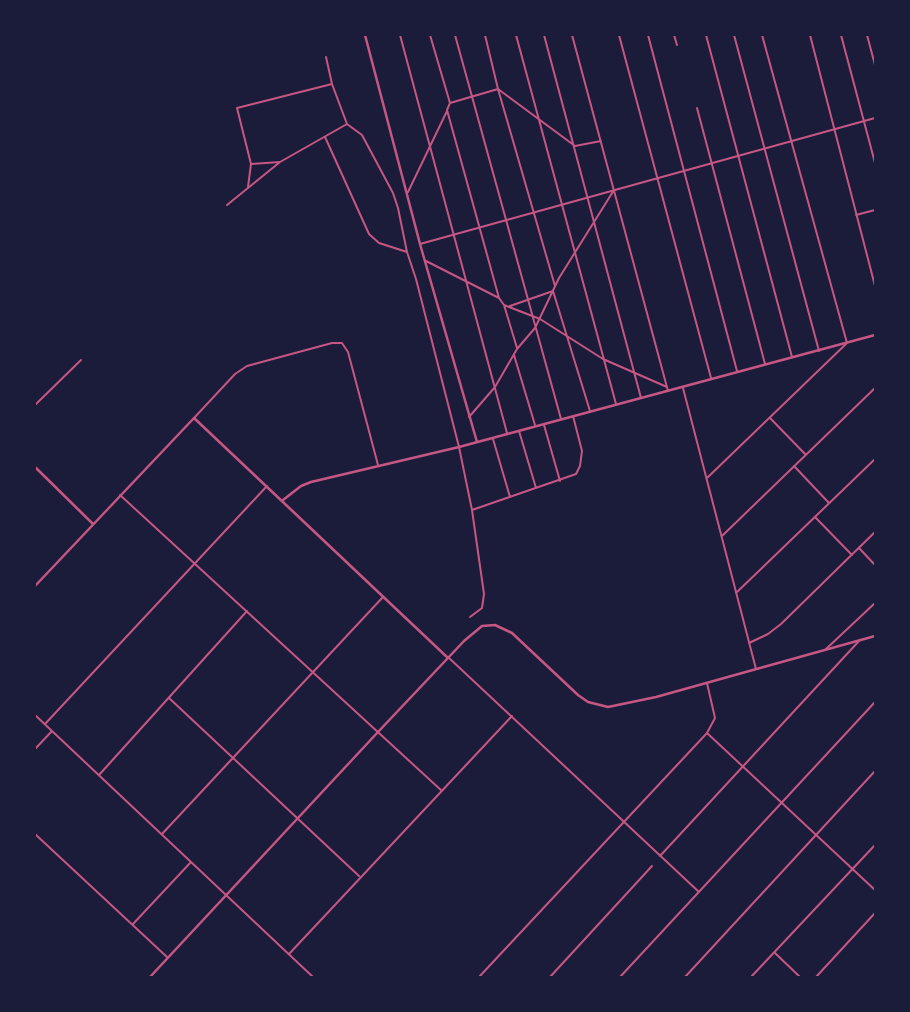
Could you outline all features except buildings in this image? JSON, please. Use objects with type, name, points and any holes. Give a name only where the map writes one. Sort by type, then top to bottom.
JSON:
[{"type":"street","points":[[365,35],[408,192],[420,244],[468,417],[477,442]]},
{"type":"street","points":[[400,35],[468,283],[506,433]]},
{"type":"street","points":[[408,192],[450,103],[430,35]]},
{"type":"street","points":[[455,35],[528,299],[530,314],[561,419]]},
{"type":"street","points":[[485,35],[498,89],[555,286]]},
{"type":"street","points":[[516,35],[616,404]]},
{"type":"street","points":[[544,35],[589,197],[641,398]]},
{"type":"street","points":[[572,35],[668,389]]},
{"type":"street","points":[[619,35],[659,178],[711,378]]},
{"type":"street","points":[[648,35],[737,371]]},
{"type":"street","points":[[674,35],[677,45]]},
{"type":"street","points":[[706,35],[792,357]]},
{"type":"street","points":[[734,35],[818,351]]},
{"type":"street","points":[[762,35],[847,343]]},
{"type":"street","points":[[810,35],[875,286]]},
{"type":"street","points":[[841,35],[875,162]]},
{"type":"street","points":[[867,35],[875,65]]},
{"type":"street","points":[[326,58],[332,84],[347,124],[362,135],[393,193],[407,252],[423,305],[459,447],[472,510],[484,594],[482,608],[470,617]]},
{"type":"street","points":[[248,187],[251,164],[237,108],[332,84]]},
{"type":"street","points":[[450,103],[498,89],[575,146],[601,141]]},
{"type":"street","points":[[697,108],[766,364]]},
{"type":"street","points":[[448,110],[499,298],[504,305],[517,349]]},
{"type":"street","points":[[420,244],[875,118]]},
{"type":"street","points":[[227,205],[280,162],[347,124]]},
{"type":"street","points":[[325,137],[344,183],[372,239],[407,252]]},
{"type":"street","points":[[251,164],[280,162]]},
{"type":"street","points":[[468,417],[495,387],[517,349],[535,328],[555,286],[614,190]]},
{"type":"street","points":[[856,215],[875,210]]},
{"type":"street","points":[[426,261],[499,298]]},
{"type":"street","points":[[510,306],[553,291]]},
{"type":"street","points":[[553,291],[590,411]]},
{"type":"street","points":[[504,305],[540,318],[603,359],[668,389]]},
{"type":"street","points":[[283,500],[301,486],[311,482],[459,447],[668,389],[683,387],[875,335]]},
{"type":"street","points":[[35,586],[235,374],[247,366],[332,343],[342,343],[348,352],[378,465]]},
{"type":"street","points":[[707,478],[847,343]]},
{"type":"street","points":[[514,355],[535,426]]},
{"type":"street","points":[[35,405],[81,360]]},
{"type":"street","points":[[683,387],[756,668]]},
{"type":"street","points":[[722,536],[875,388]]},
{"type":"street","points":[[472,510],[576,474],[582,459],[573,415]]},
{"type":"street","points":[[194,418],[699,892]]},
{"type":"street","points":[[770,418],[805,455]]},
{"type":"street","points":[[544,424],[560,481]]},
{"type":"street","points":[[519,430],[536,488]]},
{"type":"street","points":[[492,437],[510,497]]},
{"type":"street","points":[[736,593],[875,459]]},
{"type":"street","points":[[35,466],[94,524]]},
{"type":"street","points":[[794,466],[829,503]]},
{"type":"street","points":[[45,724],[267,486]]},
{"type":"street","points":[[120,495],[442,791]]},
{"type":"street","points":[[816,517],[852,555]]},
{"type":"street","points":[[749,642],[772,631],[875,532]]},
{"type":"street","points":[[859,548],[875,565]]},
{"type":"street","points":[[162,834],[383,597]]},
{"type":"street","points":[[826,649],[875,603]]},
{"type":"street","points":[[99,775],[247,612]]},
{"type":"street","points":[[150,977],[297,818],[477,629],[495,625],[512,633],[578,695],[595,705],[618,706],[875,636]]},
{"type":"street","points":[[660,856],[860,640]]},
{"type":"street","points":[[479,977],[707,733],[715,718],[707,682]]},
{"type":"street","points":[[169,698],[360,876]]},
{"type":"street","points":[[620,977],[875,702]]},
{"type":"street","points":[[35,715],[313,977]]},
{"type":"street","points":[[289,954],[360,876],[512,716]]},
{"type":"street","points":[[35,749],[52,731]]},
{"type":"street","points":[[707,733],[875,890]]},
{"type":"street","points":[[685,977],[875,771]]},
{"type":"street","points":[[35,834],[167,958]]},
{"type":"street","points":[[751,977],[875,845]]},
{"type":"street","points":[[132,925],[191,862]]},
{"type":"street","points":[[550,977],[652,866]]},
{"type":"street","points":[[816,977],[875,913]]},
{"type":"street","points":[[774,952],[800,977]]}]
